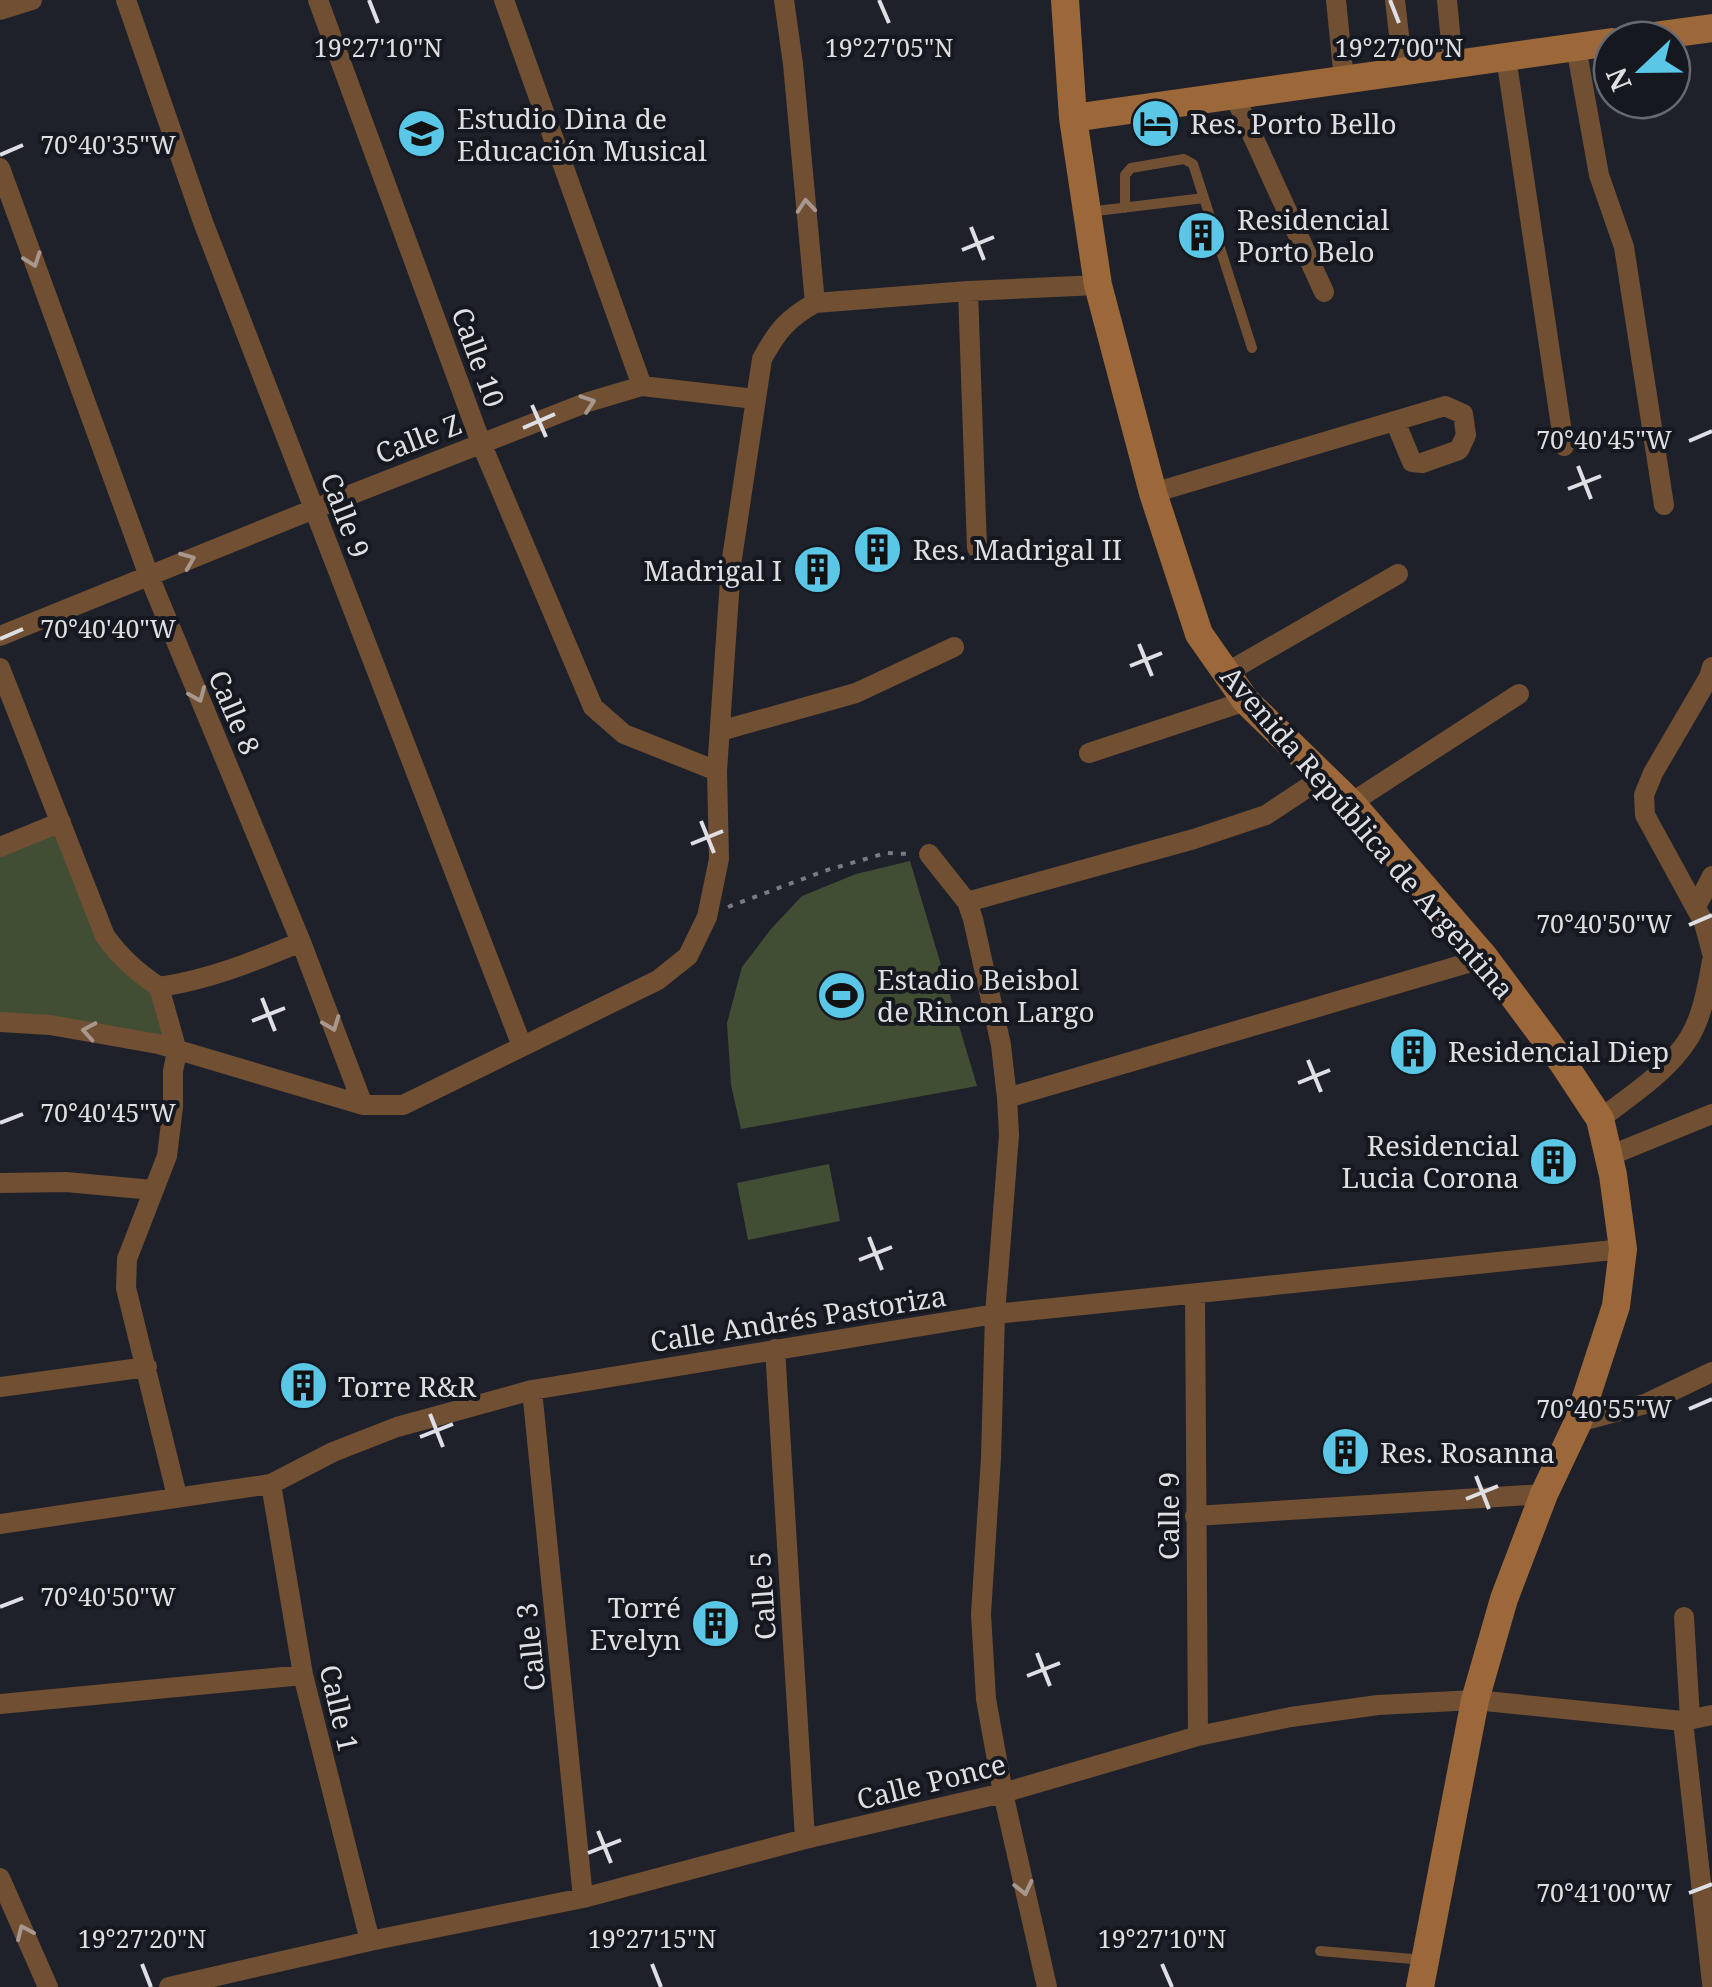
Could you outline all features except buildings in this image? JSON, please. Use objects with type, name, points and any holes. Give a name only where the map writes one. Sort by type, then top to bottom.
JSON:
[{"type":"main road","name":"Avenida República de Argentina","points":[[1065,0],[1072,118],[1098,285],[1152,493],[1199,634],[1246,701],[1325,776],[1485,958],[1564,1063],[1600,1119],[1608,1156],[1623,1249],[1616,1306],[1578,1422],[1544,1494],[1504,1599],[1475,1700],[1422,1973]]},
{"type":"main road","points":[[1072,118],[1592,45]]},
{"type":"street","points":[[0,10],[32,0]]},
{"type":"street","name":"Calle 9","points":[[126,0],[202,222],[522,1046]]},
{"type":"street","name":"Calle 10","points":[[318,0],[481,443],[593,707],[624,734],[717,771]]},
{"type":"street","points":[[504,0],[642,386]]},
{"type":"street","points":[[784,0],[815,303]]},
{"type":"street","points":[[1336,0],[1344,80]]},
{"type":"street","points":[[1395,0],[1403,71]]},
{"type":"street","points":[[1447,0],[1453,64]]},
{"type":"street","points":[[1576,47],[1599,175],[1624,247],[1664,505]]},
{"type":"street","points":[[1506,57],[1564,446]]},
{"type":"street","points":[[1234,96],[1324,292]]},
{"type":"street","name":"Calle 8","points":[[0,168],[149,576],[363,1106]]},
{"type":"street","points":[[0,1022],[50,1024],[158,1044],[363,1106],[403,1105],[658,980],[688,956],[707,917],[719,859],[717,771],[731,565],[762,358],[776,333],[815,303],[1098,285]]},
{"type":"street","points":[[968,291],[978,548]]},
{"type":"street","name":"Calle Z","points":[[0,636],[588,402],[642,386],[755,399]]},
{"type":"street","points":[[1152,493],[1395,421]]},
{"type":"street","points":[[1226,673],[1398,574]]},
{"type":"street","points":[[720,732],[856,693],[954,647]]},
{"type":"street","points":[[1712,667],[1652,772],[1644,795],[1645,815],[1704,923],[1712,953]]},
{"type":"street","points":[[0,668],[106,936],[128,964],[159,987],[177,1050],[167,1156],[127,1259],[126,1288],[177,1496]]},
{"type":"street","points":[[1351,804],[1519,694]]},
{"type":"street","points":[[1089,753],[1246,701]]},
{"type":"street","points":[[967,902],[1266,815],[1325,776]]},
{"type":"street","points":[[0,847],[61,822]]},
{"type":"street","points":[[929,854],[967,902],[973,920],[1001,1044],[1007,1098],[982,1614],[986,1700],[1047,1987]]},
{"type":"street","points":[[1696,908],[1712,876]]},
{"type":"street","points":[[159,987],[205,978],[300,942]]},
{"type":"street","points":[[1007,1098],[1485,958]]},
{"type":"street","points":[[1600,1119],[1663,1070],[1689,1038],[1704,1004],[1712,961]]},
{"type":"street","points":[[1608,1156],[1712,1114]]},
{"type":"street","points":[[0,1182],[66,1182],[153,1190]]},
{"type":"street","name":"Calle Andrés Pastoriza","points":[[0,1524],[271,1484],[333,1452],[397,1428],[532,1390],[996,1314],[1623,1249]]},
{"type":"street","name":"Calle 9","points":[[1195,1295],[1198,1736]]},
{"type":"street","name":"Calle 5","points":[[774,1349],[805,1840]]},
{"type":"street","points":[[0,1387],[147,1367]]},
{"type":"street","points":[[1578,1422],[1646,1404],[1712,1372]]},
{"type":"street","name":"Calle 3","points":[[532,1390],[583,1898]]},
{"type":"street","name":"Calle 1","points":[[271,1484],[303,1675],[370,1942]]},
{"type":"street","points":[[1196,1516],[1544,1494]]},
{"type":"street","points":[[1684,1616],[1686,1720],[1712,1982]]},
{"type":"street","points":[[0,1704],[303,1675]]},
{"type":"street","name":"Calle Ponce","points":[[168,1987],[583,1898],[1003,1793],[1198,1736],[1291,1718],[1378,1705],[1475,1700],[1686,1720],[1712,1715]]},
{"type":"street","points":[[0,1878],[48,1987]]},
{"type":"lane","points":[[1125,208],[1125,175],[1131,168],[1184,159],[1193,164],[1252,348]]},
{"type":"lane","points":[[1087,212],[1204,198]]},
{"type":"lane","points":[[1320,1951],[1422,1973]]},
{"type":"path","points":[[707,917],[740,901],[886,853],[929,854]]},
{"type":"green space","points":[[61,822],[105,936],[159,987],[177,1051],[0,1022],[0,847]]},
{"type":"green space","name":"Estadio Beisbol de Rincon Largo","points":[[910,861],[977,1086],[741,1129],[731,1085],[727,1023],[742,967],[802,896],[856,874]]},
{"type":"green space","points":[[829,1164],[840,1221],[748,1240],[737,1183]]},
{"type":"place","name":"Res. Porto Bello","points":[[1155,123]]},
{"type":"place","name":"Estudio Dina de Educación Musical","points":[[422,134]]},
{"type":"place","name":"Residencial Porto Belo","points":[[1202,235]]},
{"type":"place","name":"Res. Madrigal II","points":[[878,549]]},
{"type":"place","name":"Madrigal I","points":[[817,570]]},
{"type":"place","name":"Estadio Beisbol de Rincon Largo","points":[[842,995]]},
{"type":"place","name":"Residencial Diep","points":[[1413,1051]]},
{"type":"place","name":"Residencial Lucia Corona","points":[[1554,1161]]},
{"type":"place","name":"Torre R&R","points":[[303,1386]]},
{"type":"place","name":"Res. Rosanna","points":[[1345,1452]]},
{"type":"place","name":"Torré Evelyn","points":[[716,1623]]}]
